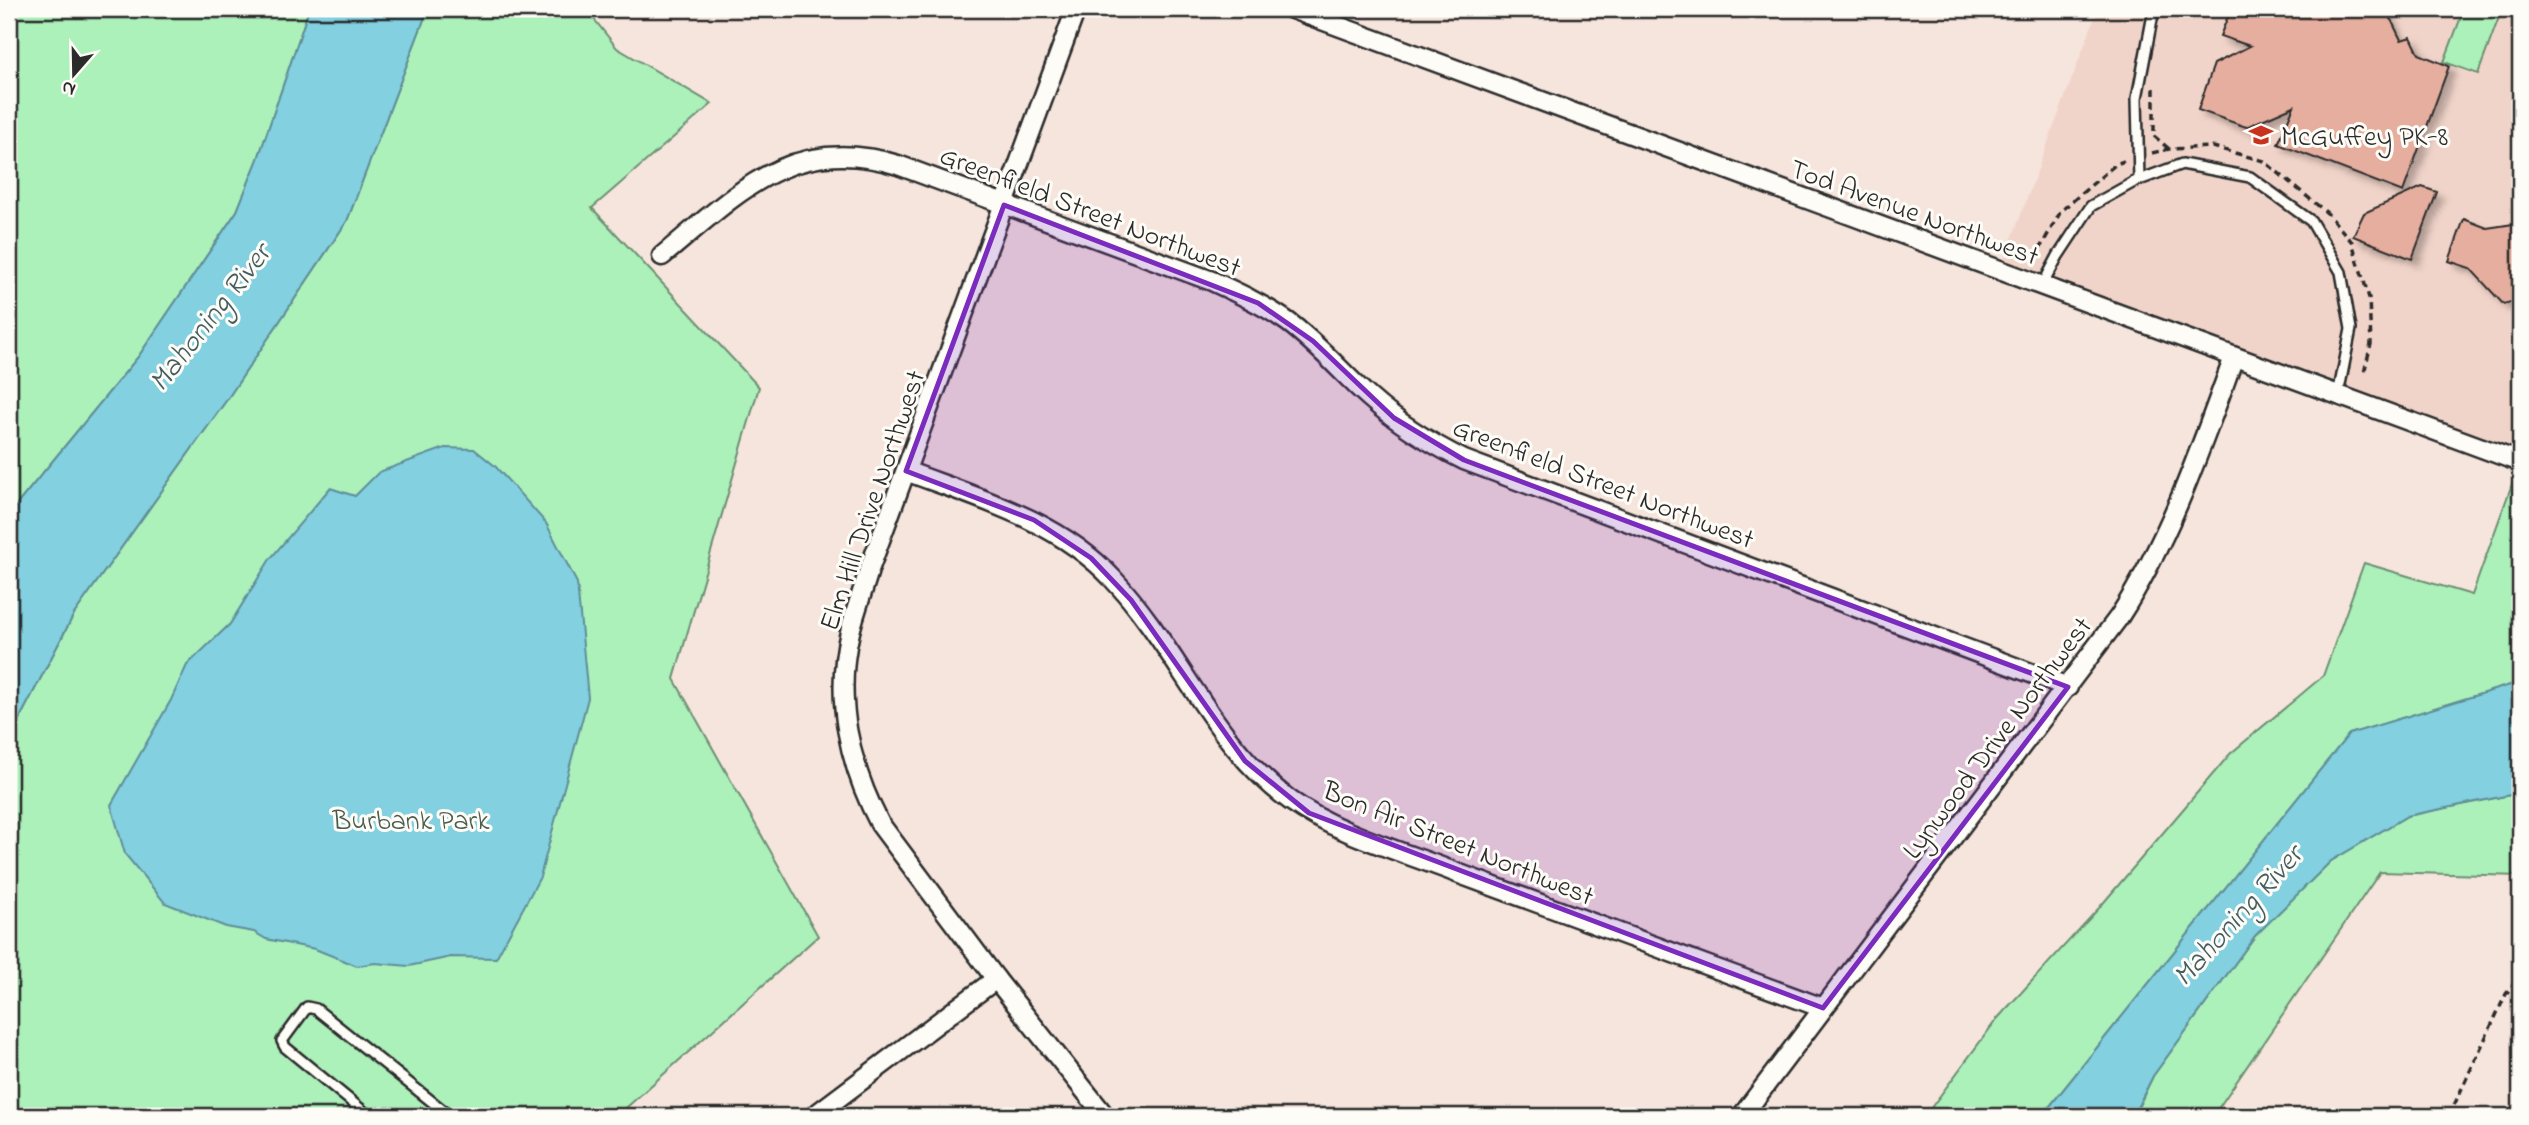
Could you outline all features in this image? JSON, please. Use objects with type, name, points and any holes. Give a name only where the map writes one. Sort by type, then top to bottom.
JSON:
[{"type":"street","name":"Elm Hill Drive Northwest","points":[[1076,9],[869,570],[850,632],[844,682],[847,733],[860,782],[880,824],[996,979],[1105,1116]]},
{"type":"street","name":"Tod Avenue Northwest","points":[[1292,9],[2520,462]]},
{"type":"street","name":"Greenfield Street Northwest","points":[[662,256],[753,182],[783,167],[819,158],[849,156],[882,160],[1212,281],[1258,303],[1313,341],[1394,418],[1428,441],[1464,460],[2068,687]]},
{"type":"street","name":"Lynwood Drive Northwest","points":[[1742,1116],[2119,618],[2156,555],[2180,501],[2234,357]]},
{"type":"street","name":"Bon Air Street Northwest","points":[[906,471],[1034,520],[1064,537],[1091,558],[1131,600],[1245,761],[1274,788],[1309,813],[1459,873],[1823,1008]]},
{"type":"street","points":[[814,1116],[996,979]]},
{"type":"lane","points":[[2139,180],[2137,98],[2154,9]]},
{"type":"lane","points":[[2042,286],[2091,206],[2139,180],[2182,164],[2250,177],[2311,221],[2341,272],[2351,329],[2337,395]]},
{"type":"lane","points":[[369,1116],[285,1047],[282,1041],[307,1007],[316,1009],[450,1116]]},
{"type":"path","points":[[2154,82],[2154,136],[2169,149]]},
{"type":"path","points":[[2039,250],[2061,211],[2116,164],[2169,149],[2213,147],[2264,161],[2327,213],[2352,242],[2369,298],[2371,344],[2364,373]]},
{"type":"path","points":[[2449,1116],[2506,994],[2520,976]]},
{"type":"highlighted area","points":[[1004,205],[1258,303],[1313,341],[1394,418],[1464,460],[2068,687],[1823,1008],[1309,813],[1245,761],[1131,600],[1091,558],[1034,520],[906,471]]},
{"type":"shaded area","name":"McGuffey PK-8","points":[[2098,9],[2520,9],[2520,453],[2003,262]]},
{"type":"green space","points":[[9,9],[309,9],[258,159],[237,211],[138,357],[9,514]]},
{"type":"green space","name":"Burbank Park","points":[[428,9],[586,9],[617,48],[712,104],[592,208],[759,387],[674,679],[818,936],[617,1116],[9,1116],[9,739],[74,614],[228,398],[347,221]]},
{"type":"green space","points":[[2464,9],[2502,9],[2478,74],[2444,62]]},
{"type":"green space","points":[[2516,473],[2520,474],[2520,682],[2349,734],[2042,1116],[1925,1116],[1997,1019],[2099,908],[2230,754],[2323,676],[2364,563],[2472,595]]},
{"type":"green space","points":[[2520,793],[2520,876],[2380,872],[2213,1116],[2134,1116],[2153,1076],[2255,936],[2331,861],[2407,816]]},
{"type":"water","name":"Mahoning River","points":[[309,9],[428,9],[347,221],[228,398],[74,614],[9,739],[9,514],[138,357],[237,211],[258,159]]},
{"type":"water","points":[[445,448],[474,449],[495,466],[546,523],[577,583],[588,698],[540,877],[496,958],[451,957],[409,966],[375,963],[357,966],[315,949],[226,927],[165,903],[125,854],[111,805],[171,700],[187,665],[230,624],[270,559],[330,488],[355,496],[379,472]]},
{"type":"water","name":"Mahoning River","points":[[2520,682],[2520,793],[2407,816],[2331,861],[2255,936],[2153,1076],[2133,1116],[2042,1116],[2349,734]]},
{"type":"building","points":[[2231,9],[2386,9],[2401,40],[2411,37],[2419,54],[2449,66],[2403,192],[2278,144],[2294,106],[2246,127],[2198,110],[2214,64],[2250,46],[2220,36]]},
{"type":"building","points":[[2422,187],[2437,192],[2412,259],[2353,236],[2364,213]]},
{"type":"building","points":[[2464,219],[2487,228],[2520,223],[2520,300],[2503,304],[2470,268],[2449,261]]},
{"type":"place","name":"McGuffey PK-8","points":[[2261,135]]}]
